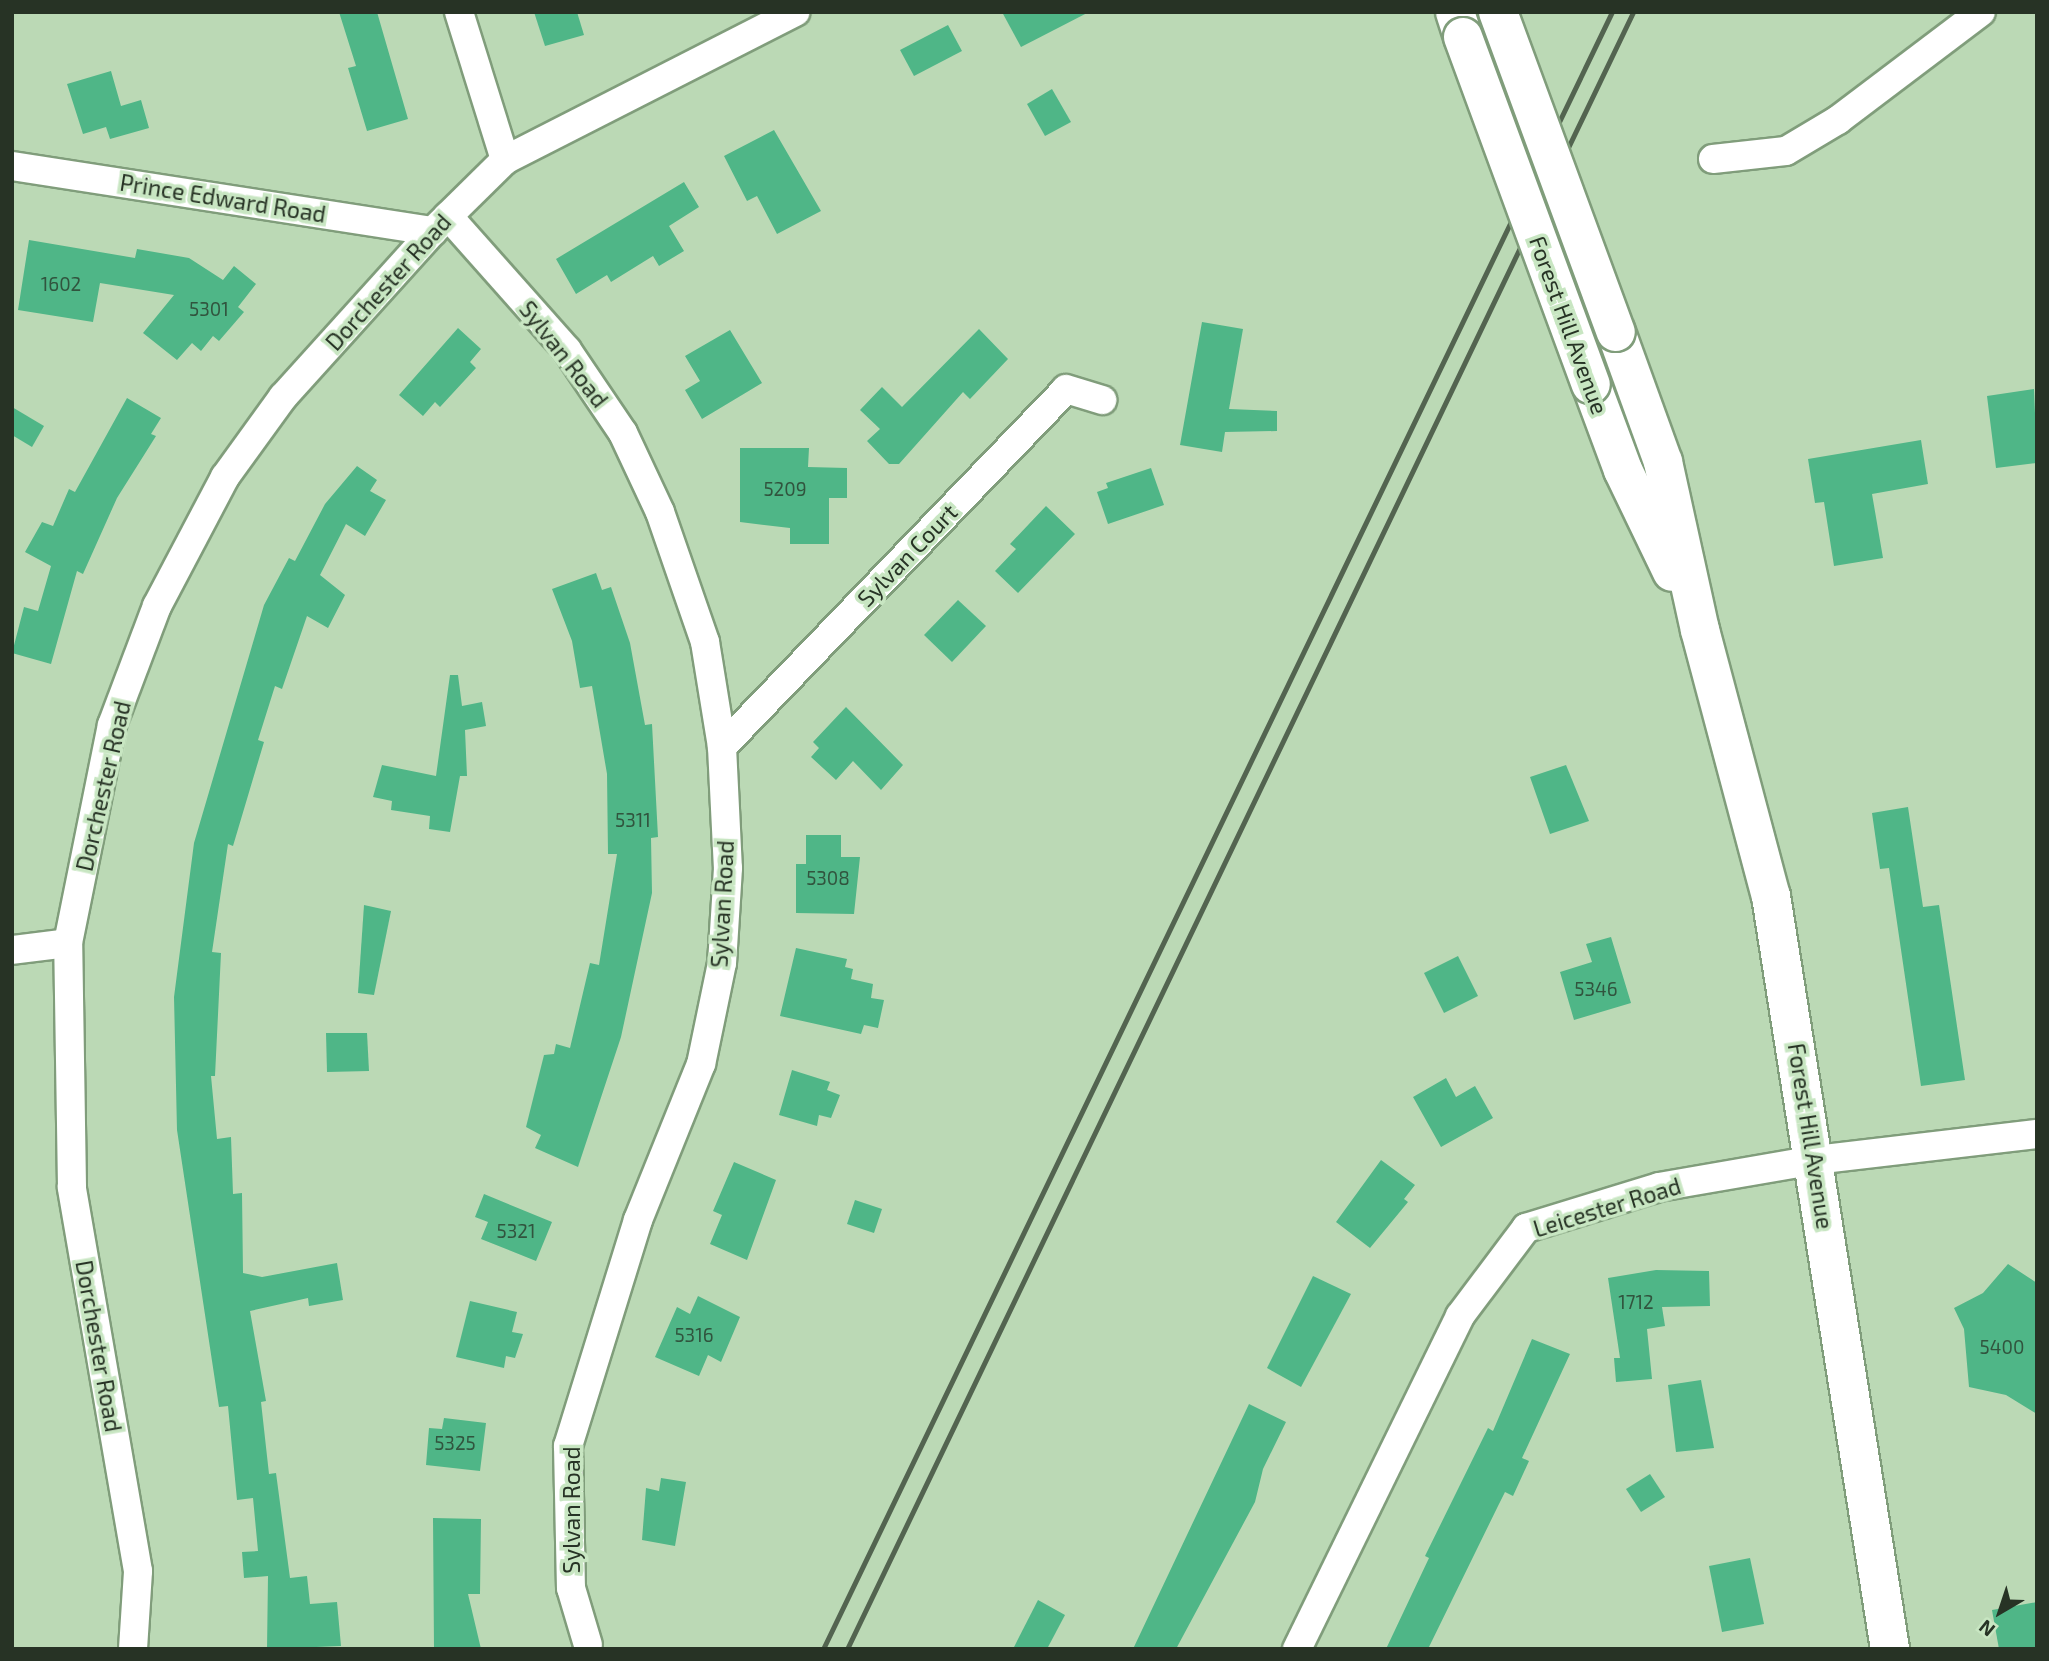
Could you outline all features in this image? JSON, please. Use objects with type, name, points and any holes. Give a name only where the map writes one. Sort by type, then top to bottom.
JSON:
[{"type":"main road","name":"Forest Hill Avenue","points":[[1498,12],[1663,462],[1700,631],[1771,896],[1815,1160],[1890,1649]]},
{"type":"main road","name":"Forest Hill Avenue","points":[[1459,25],[1623,470],[1700,631]]},
{"type":"street","points":[[459,12],[505,160]]},
{"type":"street","name":"Dorchester Road","points":[[133,1649],[138,1571],[72,1187],[68,943],[112,725],[157,606],[225,477],[276,407],[440,224],[505,160],[795,12]]},
{"type":"street","points":[[1713,159],[1786,150],[1839,120],[1981,12]]},
{"type":"street","name":"Prince Edward Road","points":[[14,162],[440,224]]},
{"type":"street","name":"Sylvan Road","points":[[440,224],[567,350],[623,433],[660,512],[705,642],[722,747],[728,868],[722,963],[701,1064],[638,1220],[568,1446],[571,1588],[588,1645]]},
{"type":"street","name":"Sylvan Court","points":[[722,747],[1066,389],[1102,400]]},
{"type":"street","points":[[12,950],[68,943]]},
{"type":"street","name":"Leicester Road","points":[[1297,1649],[1460,1316],[1526,1228],[1659,1187],[1815,1160],[2037,1134]]},
{"type":"building","points":[[339,12],[377,12],[408,119],[367,131],[348,68],[356,66]]},
{"type":"building","points":[[534,12],[577,12],[584,35],[545,46]]},
{"type":"building","points":[[1002,12],[1089,12],[1021,47]]},
{"type":"building","points":[[948,25],[962,51],[914,76],[900,50]]},
{"type":"building","points":[[111,71],[121,106],[141,100],[149,128],[110,139],[106,127],[83,134],[67,84]]},
{"type":"building","points":[[1052,89],[1071,122],[1045,136],[1027,104]]},
{"type":"building","points":[[774,130],[821,211],[777,234],[757,196],[747,201],[724,156]]},
{"type":"building","points":[[684,182],[699,207],[669,226],[684,251],[659,266],[653,256],[611,282],[607,275],[576,294],[556,259]]},
{"type":"building","points":[[29,240],[135,258],[137,249],[189,258],[223,280],[234,266],[256,284],[238,307],[244,312],[219,341],[213,336],[201,351],[192,343],[177,360],[143,333],[174,295],[100,283],[93,322],[18,310]]},
{"type":"building","points":[[1202,322],[1243,329],[1229,409],[1277,411],[1277,431],[1225,432],[1222,452],[1180,445]]},
{"type":"building","points":[[458,328],[481,349],[470,362],[476,368],[440,407],[435,402],[423,416],[399,395]]},
{"type":"building","points":[[979,329],[1008,359],[970,399],[963,392],[899,464],[889,464],[867,441],[880,429],[860,410],[882,387],[902,407]]},
{"type":"building","points":[[730,330],[762,383],[702,419],[685,390],[700,381],[685,356]]},
{"type":"building","points":[[2034,389],[2037,463],[1996,468],[1987,396]]},
{"type":"building","points":[[127,398],[161,418],[151,434],[156,436],[117,498],[83,574],[77,571],[51,664],[12,653],[24,607],[38,611],[51,566],[25,552],[42,522],[53,526],[69,489],[75,492]]},
{"type":"building","points":[[12,407],[44,426],[32,447],[12,435]]},
{"type":"building","points":[[1921,440],[1928,484],[1872,494],[1883,558],[1834,566],[1824,502],[1815,503],[1808,459]]},
{"type":"building","points":[[740,448],[809,448],[808,467],[847,468],[847,498],[829,498],[829,544],[790,544],[790,528],[740,522]]},
{"type":"building","points":[[357,466],[377,480],[370,491],[386,500],[365,536],[346,524],[320,575],[345,595],[328,628],[307,616],[282,689],[275,686],[258,740],[264,742],[233,846],[228,844],[212,952],[221,953],[215,1076],[211,1076],[217,1139],[231,1137],[233,1194],[242,1193],[243,1273],[262,1277],[337,1263],[343,1300],[309,1306],[308,1298],[250,1311],[266,1401],[261,1402],[269,1474],[276,1473],[290,1578],[307,1576],[310,1604],[337,1602],[341,1646],[267,1649],[268,1576],[244,1578],[242,1552],[258,1551],[253,1498],[237,1500],[228,1406],[219,1407],[177,1130],[174,997],[194,843],[264,605],[289,558],[295,561],[325,504]]},
{"type":"building","points":[[1151,468],[1164,505],[1108,524],[1097,492],[1108,488],[1106,483]]},
{"type":"building","points":[[1046,506],[1075,534],[1018,593],[995,571],[1016,549],[1010,544]]},
{"type":"building","points":[[596,573],[602,590],[611,587],[630,643],[645,725],[652,724],[658,837],[651,838],[652,893],[621,1037],[578,1167],[535,1148],[541,1135],[526,1127],[544,1055],[554,1054],[556,1044],[570,1048],[590,963],[599,965],[617,854],[608,854],[607,774],[592,686],[580,688],[572,641],[552,589]]},
{"type":"building","points":[[958,600],[986,626],[952,662],[924,635]]},
{"type":"building","points":[[450,675],[458,675],[462,706],[482,702],[486,726],[465,730],[467,776],[460,776],[450,832],[429,829],[430,816],[391,810],[392,801],[373,797],[382,765],[436,776]]},
{"type":"building","points":[[846,707],[903,765],[881,790],[853,761],[836,780],[811,757],[819,748],[813,742]]},
{"type":"building","points":[[1566,765],[1589,821],[1550,834],[1530,777]]},
{"type":"building","points":[[1908,807],[1923,907],[1939,905],[1965,1080],[1921,1086],[1889,868],[1880,869],[1872,813]]},
{"type":"building","points":[[806,835],[841,835],[841,857],[860,857],[854,914],[796,913],[796,864],[806,864]]},
{"type":"building","points":[[364,905],[391,911],[374,995],[358,993]]},
{"type":"building","points":[[1611,937],[1631,1003],[1574,1020],[1560,972],[1592,962],[1586,944]]},
{"type":"building","points":[[796,948],[847,959],[845,967],[853,969],[851,979],[873,984],[871,998],[884,1000],[878,1028],[864,1025],[861,1034],[780,1016]]},
{"type":"building","points":[[1458,956],[1478,996],[1444,1013],[1424,973]]},
{"type":"building","points":[[326,1033],[367,1033],[369,1071],[327,1072]]},
{"type":"building","points":[[792,1070],[830,1082],[827,1090],[840,1095],[831,1118],[819,1115],[817,1126],[779,1115]]},
{"type":"building","points":[[1446,1078],[1456,1097],[1475,1086],[1493,1118],[1441,1147],[1413,1097]]},
{"type":"building","points":[[1381,1160],[1415,1185],[1404,1199],[1408,1202],[1370,1248],[1336,1222]]},
{"type":"building","points":[[734,1162],[776,1180],[747,1260],[710,1244],[722,1215],[713,1211]]},
{"type":"building","points":[[484,1194],[552,1222],[536,1261],[481,1239],[488,1222],[475,1217]]},
{"type":"building","points":[[855,1200],[882,1209],[874,1233],[847,1224]]},
{"type":"building","points":[[2008,1264],[2037,1283],[2037,1414],[2006,1395],[1969,1387],[1964,1329],[1954,1308],[1983,1293]]},
{"type":"building","points":[[1656,1270],[1709,1271],[1710,1306],[1662,1307],[1665,1326],[1647,1329],[1652,1379],[1616,1382],[1614,1358],[1620,1358],[1608,1278]]},
{"type":"building","points":[[1313,1276],[1351,1294],[1301,1387],[1267,1368]]},
{"type":"building","points":[[698,1296],[740,1317],[721,1362],[708,1355],[699,1376],[655,1357],[677,1307],[690,1314]]},
{"type":"building","points":[[470,1301],[517,1312],[512,1332],[523,1334],[515,1358],[506,1356],[504,1368],[456,1357]]},
{"type":"building","points":[[1532,1339],[1570,1354],[1522,1458],[1529,1461],[1513,1496],[1505,1492],[1428,1649],[1386,1649],[1429,1558],[1425,1556],[1488,1428],[1493,1431]]},
{"type":"building","points":[[1701,1380],[1714,1448],[1676,1452],[1668,1385]]},
{"type":"building","points":[[1249,1404],[1286,1422],[1263,1469],[1255,1502],[1176,1649],[1133,1649]]},
{"type":"building","points":[[444,1418],[486,1423],[480,1471],[426,1465],[429,1428],[442,1429]]},
{"type":"building","points":[[1650,1474],[1665,1497],[1641,1512],[1626,1489]]},
{"type":"building","points":[[661,1478],[686,1482],[675,1546],[642,1540],[646,1488],[659,1491]]},
{"type":"building","points":[[433,1518],[481,1519],[480,1594],[468,1594],[481,1649],[434,1649]]},
{"type":"building","points":[[1750,1558],[1764,1624],[1722,1632],[1709,1566]]},
{"type":"building","points":[[1038,1600],[1065,1615],[1047,1649],[1013,1649]]},
{"type":"building","points":[[2037,1602],[2037,1649],[1999,1649],[1992,1610]]},
{"type":"railway","points":[[823,1649],[1612,12]]},
{"type":"railway","points":[[847,1649],[1633,12]]}]
